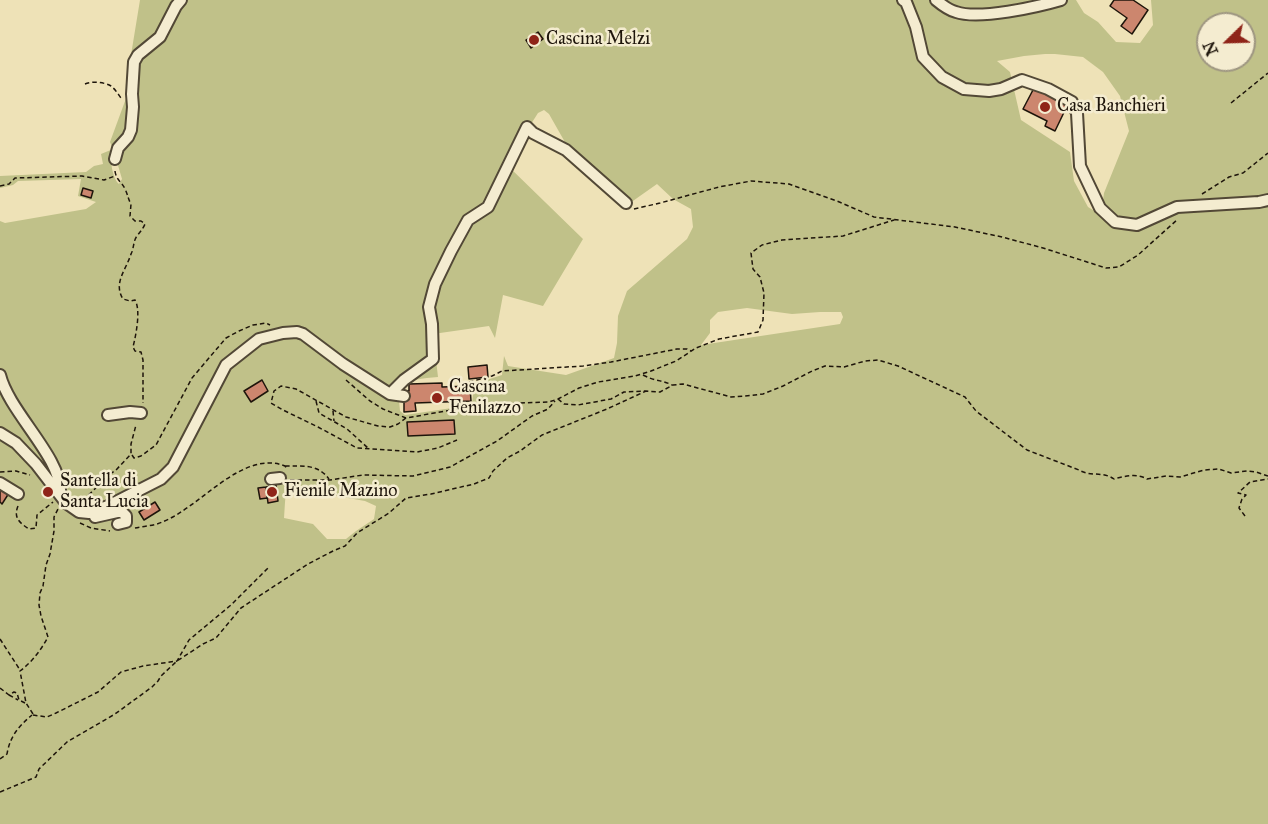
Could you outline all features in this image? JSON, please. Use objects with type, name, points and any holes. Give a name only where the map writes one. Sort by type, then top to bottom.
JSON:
[{"type":"street","points":[[115,159],[118,148],[131,130],[134,62],[138,55],[160,36],[181,0]]},
{"type":"street","points":[[903,0],[906,2],[916,27],[923,57],[942,77],[964,89],[989,92],[1022,80],[1048,89],[1072,102],[1077,113],[1080,166],[1100,208],[1115,222],[1137,225],[1177,207],[1268,200]]},
{"type":"street","points":[[936,0],[956,12],[973,15],[1040,6],[1061,0]]},
{"type":"street","points":[[390,394],[404,380],[433,359],[429,307],[435,284],[468,220],[488,207],[527,127],[533,133],[566,150],[626,203]]},
{"type":"street","points":[[0,433],[16,443],[36,464],[59,501],[66,503],[70,513],[90,513],[161,479],[173,467],[226,364],[259,339],[287,333],[303,334],[390,394],[404,396]]},
{"type":"street","points":[[0,375],[9,397],[51,463],[60,485],[59,501]]},
{"type":"street","points":[[108,415],[141,413]]},
{"type":"street","points":[[0,483],[18,494]]},
{"type":"street","points":[[90,513],[97,517],[122,512],[126,516],[126,522],[117,528]]},
{"type":"path","points":[[1231,103],[1268,73]]},
{"type":"path","points":[[85,84],[91,81],[109,84],[127,103],[133,103]]},
{"type":"path","points":[[1193,206],[1197,198],[1229,177],[1243,172],[1268,153]]},
{"type":"path","points":[[115,159],[116,176],[126,190],[131,204],[130,216],[135,222],[141,221],[146,225],[136,237],[119,290],[123,299],[135,300],[138,304],[133,347],[135,351],[141,352],[143,360],[143,405],[130,444],[134,458],[141,456],[156,445],[192,378],[226,338],[246,328],[266,323],[287,333]]},
{"type":"path","points":[[0,186],[15,178],[82,176],[104,180],[116,176]]},
{"type":"path","points":[[626,203],[634,209],[719,187],[751,182],[789,184],[874,217],[955,227],[1002,237],[1106,268],[1119,267],[1138,255],[1176,220]]},
{"type":"path","points":[[276,479],[330,480],[363,475],[413,476],[450,467],[497,441],[532,416],[548,409],[557,400],[579,388],[641,374],[676,361],[719,339],[758,332],[763,320],[764,293],[760,277],[753,268],[751,254],[762,245],[782,240],[843,236],[894,220]]},
{"type":"path","points":[[469,382],[502,371],[583,366],[677,349],[692,351]]},
{"type":"path","points":[[457,440],[438,448],[417,452],[357,448],[271,403],[274,391],[281,386],[296,390],[346,417],[390,427],[406,418],[486,404],[557,400],[564,404],[578,405],[611,399],[624,392],[660,392],[683,384],[731,397],[763,394],[825,366],[844,367],[878,360],[898,366],[965,397],[976,411],[1027,450],[1085,473],[1108,475],[1114,479],[1142,476],[1147,479],[1166,476],[1180,477],[1204,470],[1219,469],[1231,473],[1256,472],[1268,477]]},
{"type":"path","points":[[641,374],[673,386]]},
{"type":"path","points":[[344,377],[370,401],[406,418]]},
{"type":"path","points":[[0,792],[36,777],[39,769],[67,742],[115,714],[152,687],[177,661],[216,638],[241,609],[308,564],[345,546],[357,533],[389,513],[406,498],[474,484],[489,478],[507,458],[520,452],[542,435],[646,391]]},
{"type":"path","points":[[316,401],[319,413],[347,429],[369,449]]},
{"type":"path","points":[[333,410],[334,422]]},
{"type":"path","points":[[70,513],[131,454]]},
{"type":"path","points":[[128,530],[163,522],[195,504],[246,466],[276,462],[285,466],[310,466],[325,473],[330,480]]},
{"type":"path","points":[[285,466],[293,480]]},
{"type":"path","points":[[0,472],[16,471],[32,475]]},
{"type":"path","points":[[1245,516],[1239,508],[1246,495],[1238,493],[1250,482],[1268,477]]},
{"type":"path","points":[[18,494],[20,501],[16,511],[18,521],[29,529],[36,528],[37,515],[59,501]]},
{"type":"path","points":[[59,501],[70,513],[91,528],[117,528]]},
{"type":"path","points":[[20,670],[33,659],[48,637],[39,605],[54,531],[54,517],[59,501]]},
{"type":"path","points":[[177,661],[189,640],[231,605],[268,567]]},
{"type":"path","points":[[0,639],[20,670],[26,703],[33,715]]},
{"type":"path","points":[[0,759],[7,754],[9,743],[16,731],[33,715],[47,717],[56,714],[98,692],[121,672],[177,661]]},
{"type":"path","points":[[0,688],[12,698],[26,703]]},
{"type":"path","points":[[9,695],[17,693],[19,700]]},
{"type":"green space","points":[[140,0],[1076,0],[1084,13],[1098,22],[1116,42],[1140,43],[1153,25],[1151,0],[1268,0],[1268,824],[0,824],[0,221],[5,223],[86,209],[96,202],[78,196],[81,179],[18,181],[13,185],[0,188],[0,176],[86,172],[94,166],[103,164],[101,154],[113,149],[112,168],[119,184],[122,179],[117,162],[119,154],[135,130],[137,68],[131,55]],"holes":[[[1045,54],[1083,57],[1103,72],[1120,96],[1129,131],[1104,193],[1101,215],[1088,207],[1074,181],[1070,152],[1021,120],[1010,72],[997,61]],[[544,110],[549,114],[570,151],[599,187],[630,203],[657,184],[673,199],[691,209],[693,227],[687,239],[627,291],[618,316],[614,358],[566,375],[508,366],[504,356],[502,375],[474,384],[472,405],[405,415],[400,411],[398,390],[411,381],[438,377],[433,334],[489,326],[495,338],[503,295],[543,306],[583,239],[508,166],[512,154],[538,113]],[[747,308],[792,314],[841,312],[843,317],[840,324],[701,345],[710,333],[710,320],[718,312]],[[286,487],[365,501],[376,506],[374,519],[346,539],[327,539],[313,524],[284,518]]]},
{"type":"green space","points":[[128,93],[131,113],[129,126],[113,149],[110,142]]},
{"type":"building","points":[[1114,0],[1133,0],[1148,10],[1132,34],[1121,26],[1127,18],[1110,6]]},
{"type":"building","name":"Cascina Melzi","points":[[538,32],[543,39],[531,48],[526,40]]},
{"type":"building","name":"Casa Banchieri","points":[[1034,88],[1068,104],[1055,131],[1045,126],[1047,121],[1023,109]]},
{"type":"building","points":[[83,188],[93,191],[91,198],[81,195]]},
{"type":"building","points":[[487,365],[488,377],[469,379],[468,367]]},
{"type":"building","points":[[262,380],[268,391],[251,402],[244,391]]},
{"type":"building","name":"Cascina Fenilazzo","points":[[442,383],[442,387],[470,386],[471,401],[415,403],[416,411],[404,412],[404,391],[409,391],[409,384]]},
{"type":"building","points":[[454,420],[455,434],[408,436],[407,422]]},
{"type":"building","name":"Fienile Mazino","points":[[276,485],[278,501],[268,503],[266,487]]},
{"type":"building","points":[[0,487],[9,493],[2,504],[0,502]]},
{"type":"building","points":[[266,487],[267,498],[260,499],[258,488]]},
{"type":"building","points":[[155,502],[160,510],[144,520],[139,512]]},
{"type":"place","name":"Cascina Melzi","points":[[534,40]]},
{"type":"place","name":"Casa Banchieri","points":[[1045,107]]},
{"type":"place","name":"Cascina Fenilazzo","points":[[437,398]]},
{"type":"place","name":"Santella di Santa Lucia","points":[[48,492]]},
{"type":"place","name":"Fienile Mazino","points":[[272,492]]}]
